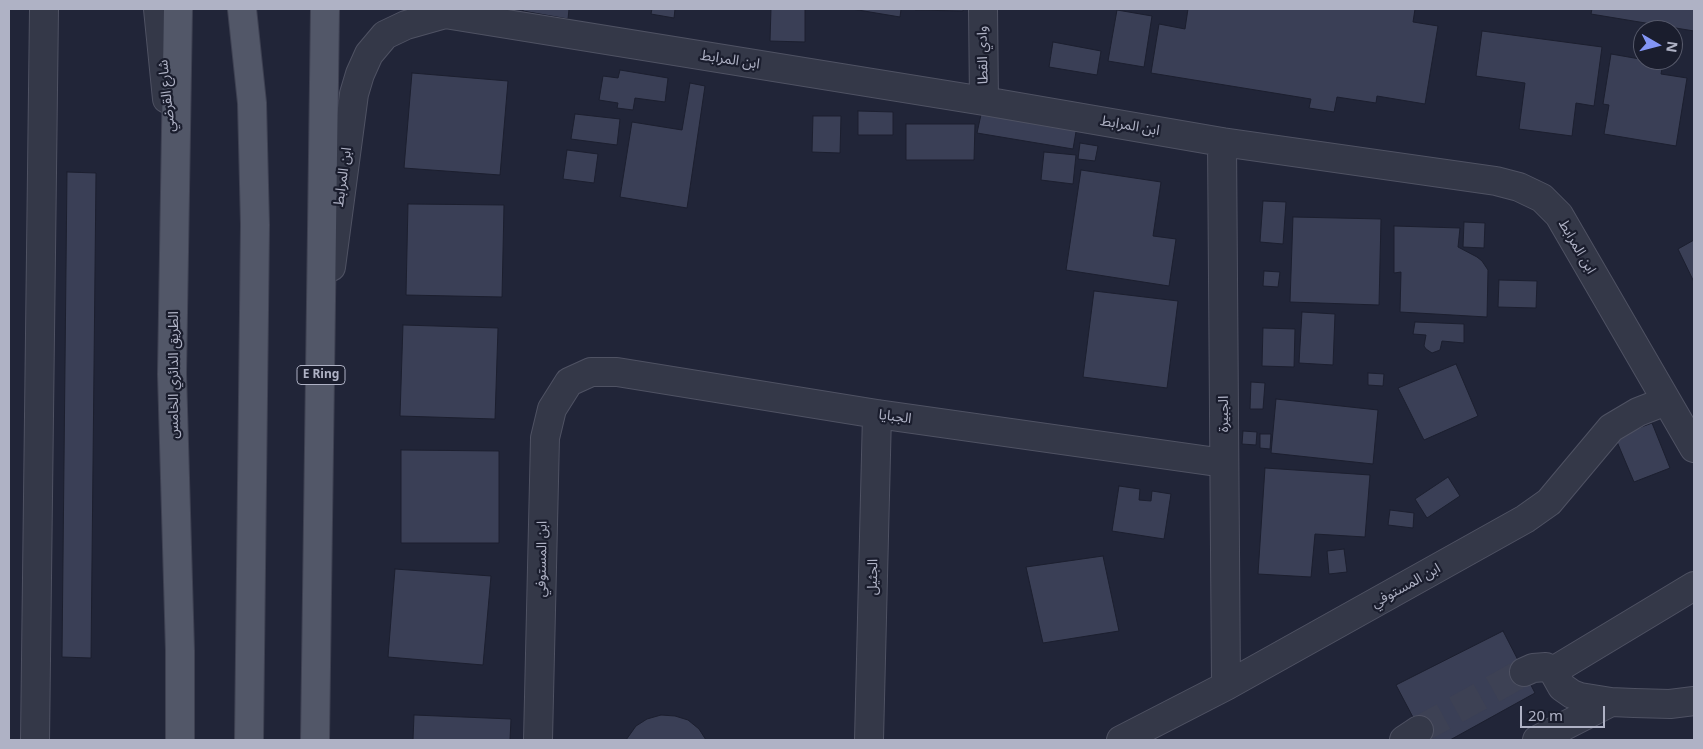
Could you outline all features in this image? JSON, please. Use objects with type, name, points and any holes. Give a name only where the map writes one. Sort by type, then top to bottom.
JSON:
[{"type":"main road","name":"الطريق الدائري الخامس","points":[[178,9],[172,374],[180,651],[180,740]]},
{"type":"main road","points":[[242,9],[252,103],[255,225],[249,740]]},
{"type":"main road","name":"E Ring","points":[[315,740],[326,9]]},
{"type":"street","points":[[35,740],[44,9]]},
{"type":"street","name":"شارع القرضي","points":[[158,9],[176,184]]},
{"type":"street","name":"وادي القطا","points":[[983,9],[984,101]]},
{"type":"street","name":"ابن المرابط","points":[[322,330],[354,94],[360,74],[369,54],[385,35],[439,11],[1222,142],[1496,181],[1519,187],[1542,198],[1559,215],[1678,405],[1694,448]]},
{"type":"street","name":"الجبيرة","points":[[1222,142],[1226,686]]},
{"type":"street","name":"الجبايا","points":[[569,382],[590,372],[617,372],[877,414],[1224,463]]},
{"type":"street","name":"ابن المستوفي","points":[[538,740],[545,438],[552,408],[569,382]]},
{"type":"street","name":"ابن المستوفي","points":[[1121,740],[1226,686],[1525,518],[1549,502],[1611,428],[1638,412],[1678,405]]},
{"type":"street","name":"الجثيل","points":[[869,740],[877,414]]},
{"type":"street","points":[[1553,672],[1694,586]]},
{"type":"street","points":[[1524,672],[1546,666],[1553,672],[1562,687],[1572,694],[1611,702],[1670,704],[1694,701]]},
{"type":"street","points":[[1538,740],[1611,702]]},
{"type":"building","points":[[523,9],[569,9],[568,19],[523,11]]},
{"type":"building","points":[[652,9],[675,9],[674,18],[651,14]]},
{"type":"building","points":[[771,9],[805,9],[805,42],[770,41]]},
{"type":"building","points":[[852,9],[901,9],[900,17]]},
{"type":"building","points":[[963,9],[963,11],[915,10]]},
{"type":"building","points":[[1188,9],[1415,9],[1413,22],[1438,26],[1425,104],[1377,96],[1376,103],[1337,97],[1334,112],[1309,108],[1311,99],[1151,73],[1159,24],[1185,29]]},
{"type":"building","points":[[1592,9],[1694,9],[1694,31],[1683,29],[1683,20],[1633,21],[1591,14]]},
{"type":"building","points":[[1117,10],[1152,16],[1144,67],[1108,61]]},
{"type":"building","points":[[1482,31],[1602,47],[1594,106],[1576,103],[1572,136],[1519,129],[1525,83],[1476,76]]},
{"type":"building","points":[[1053,42],[1101,51],[1097,75],[1049,67]]},
{"type":"building","points":[[1611,54],[1633,58],[1633,70],[1662,70],[1661,74],[1687,78],[1676,146],[1604,134],[1609,105],[1603,104]]},
{"type":"building","points":[[620,70],[668,78],[665,102],[635,98],[633,110],[617,108],[618,103],[599,100],[603,76],[618,78]]},
{"type":"building","points":[[412,73],[508,81],[500,175],[404,168]]},
{"type":"building","points":[[690,83],[705,86],[687,208],[620,197],[632,122],[682,130]]},
{"type":"building","points":[[982,110],[1077,126],[1073,149],[977,133]]},
{"type":"building","points":[[858,111],[893,112],[893,135],[858,135]]},
{"type":"building","points":[[575,114],[620,119],[617,145],[571,139]]},
{"type":"building","points":[[813,116],[841,116],[840,153],[812,152]]},
{"type":"building","points":[[906,124],[975,124],[974,160],[906,160]]},
{"type":"building","points":[[1080,143],[1098,146],[1095,161],[1078,159]]},
{"type":"building","points":[[567,150],[598,154],[594,183],[563,179]]},
{"type":"building","points":[[1044,152],[1076,155],[1073,184],[1041,180]]},
{"type":"building","points":[[1081,170],[1161,182],[1153,236],[1176,239],[1169,286],[1066,270]]},
{"type":"building","points":[[67,172],[96,173],[91,658],[62,657]]},
{"type":"building","points":[[1263,201],[1286,202],[1283,244],[1260,242]]},
{"type":"building","points":[[408,204],[504,205],[502,297],[406,295]]},
{"type":"building","points":[[1293,217],[1381,219],[1379,305],[1290,302]]},
{"type":"building","points":[[1464,222],[1485,223],[1484,248],[1463,247]]},
{"type":"building","points":[[1394,226],[1460,228],[1458,247],[1477,257],[1488,270],[1487,317],[1400,312],[1401,272],[1394,273]]},
{"type":"building","points":[[1694,240],[1694,282],[1678,249]]},
{"type":"building","points":[[1264,271],[1280,272],[1278,287],[1263,286]]},
{"type":"building","points":[[1499,280],[1537,281],[1536,308],[1498,307]]},
{"type":"building","points":[[1094,291],[1178,301],[1167,388],[1083,377]]},
{"type":"building","points":[[1302,312],[1335,314],[1333,365],[1299,363]]},
{"type":"building","points":[[1415,322],[1464,324],[1464,343],[1442,341],[1440,350],[1432,353],[1424,346],[1426,335],[1413,334]]},
{"type":"building","points":[[403,325],[498,328],[495,419],[400,416]]},
{"type":"building","points":[[1263,328],[1295,329],[1294,367],[1262,366]]},
{"type":"building","points":[[1456,364],[1478,416],[1424,440],[1398,388]]},
{"type":"building","points":[[1368,373],[1384,374],[1383,386],[1368,385]]},
{"type":"building","points":[[1251,382],[1265,383],[1263,409],[1250,409]]},
{"type":"building","points":[[1276,399],[1378,410],[1373,464],[1271,453]]},
{"type":"building","points":[[1652,423],[1670,468],[1634,482],[1615,437]]},
{"type":"building","points":[[1243,431],[1257,432],[1256,445],[1242,444]]},
{"type":"building","points":[[1260,434],[1271,434],[1270,449],[1260,448]]},
{"type":"building","points":[[401,450],[499,451],[499,543],[401,543]]},
{"type":"building","points":[[1265,468],[1370,475],[1365,537],[1315,534],[1311,577],[1258,574]]},
{"type":"building","points":[[1448,477],[1460,496],[1427,518],[1415,499]]},
{"type":"building","points":[[1119,486],[1140,489],[1139,500],[1151,501],[1152,491],[1171,494],[1164,539],[1112,531]]},
{"type":"building","points":[[1390,510],[1414,513],[1413,528],[1388,525]]},
{"type":"building","points":[[1344,549],[1347,572],[1329,574],[1327,551]]},
{"type":"building","points":[[1103,556],[1119,631],[1043,643],[1026,567]]},
{"type":"building","points":[[395,569],[491,576],[483,665],[388,657]]},
{"type":"building","points":[[1503,631],[1535,693],[1450,740],[1425,740],[1396,685]]},
{"type":"building","points":[[414,715],[511,719],[510,740],[413,740]]},
{"type":"building","points":[[661,715],[675,716],[688,720],[699,729],[706,740],[626,740],[636,726],[647,719]]},
{"type":"tunnel","points":[[1419,730],[1524,672]]}]
